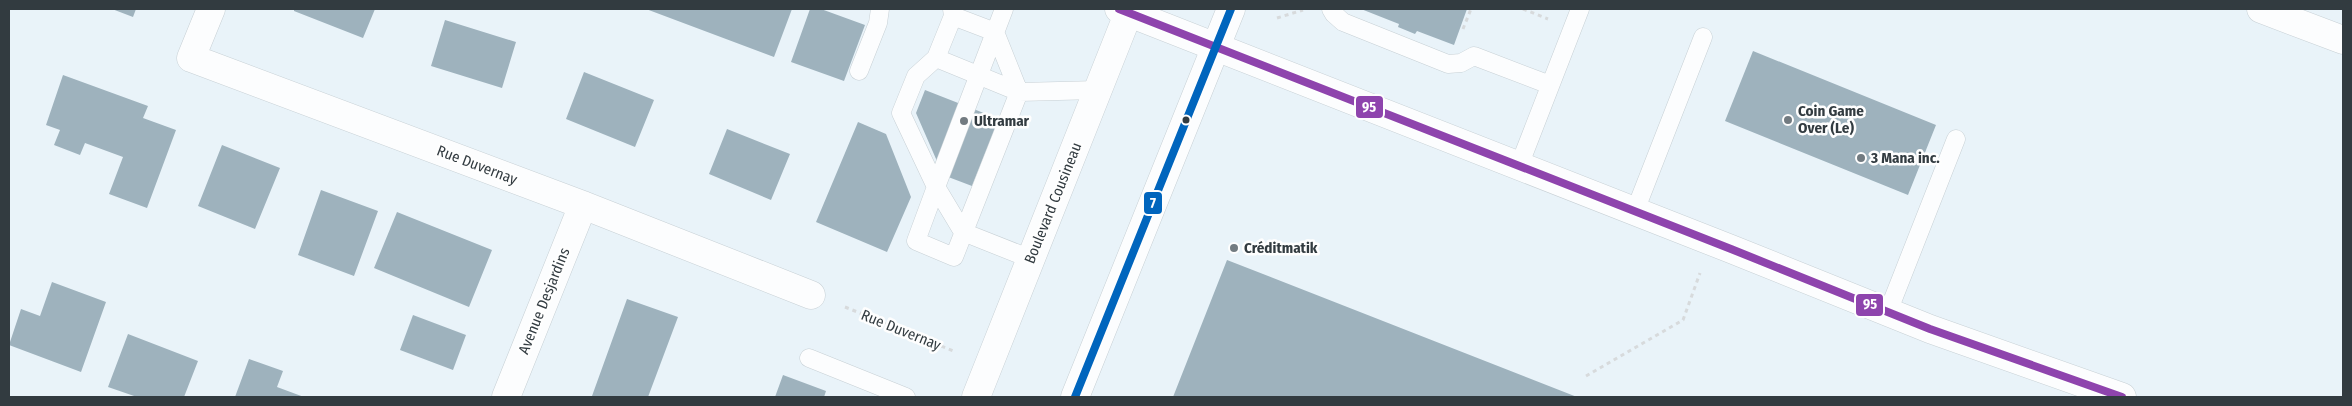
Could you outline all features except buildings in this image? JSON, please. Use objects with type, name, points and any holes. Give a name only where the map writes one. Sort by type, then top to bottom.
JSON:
[{"type":"street","name":"Rue Duvernay","points":[[211,9],[191,58],[583,205],[811,295]]},
{"type":"street","points":[[1075,397],[1231,9]]},
{"type":"street","points":[[2261,9],[2343,40]]},
{"type":"street","points":[[1126,10],[1888,312],[2122,397]]},
{"type":"street","name":"Boulevard Cousineau","points":[[976,397],[1098,90],[1126,10]]},
{"type":"street","name":"Avenue Desjardins","points":[[506,397],[583,205]]},
{"type":"lane","points":[[859,71],[878,23],[880,9]]},
{"type":"lane","points":[[1004,9],[995,32],[977,75],[936,187],[916,241],[954,256],[963,232],[1019,92],[995,32],[952,12],[936,58],[916,76],[902,113],[936,187],[963,232],[1031,259]]},
{"type":"lane","points":[[1330,9],[1344,22],[1448,64],[1461,63],[1474,56],[1550,85]]},
{"type":"lane","points":[[1519,166],[1580,9]]},
{"type":"lane","points":[[1635,211],[1703,37]]},
{"type":"lane","points":[[936,58],[1019,92],[1098,90]]},
{"type":"lane","points":[[1888,312],[1956,139]]},
{"type":"lane","points":[[809,358],[906,397]]},
{"type":"path","points":[[1278,18],[1306,9]]},
{"type":"path","points":[[1586,376],[1683,320],[1711,241]]},
{"type":"path","name":"Rue Duvernay","points":[[846,307],[956,352]]},
{"type":"transit line","name":"95","points":[[1119,9],[1930,329],[2122,397]]},
{"type":"transit line","name":"7","points":[[1075,397],[1231,9]]},
{"type":"place","name":"Coin Game Over (Le)","points":[[1788,120]]},
{"type":"place","name":"Ultramar","points":[[964,121]]},
{"type":"place","name":"3 Mana inc.","points":[[1861,158]]},
{"type":"place","name":"Créditmatik","points":[[1234,248]]}]
